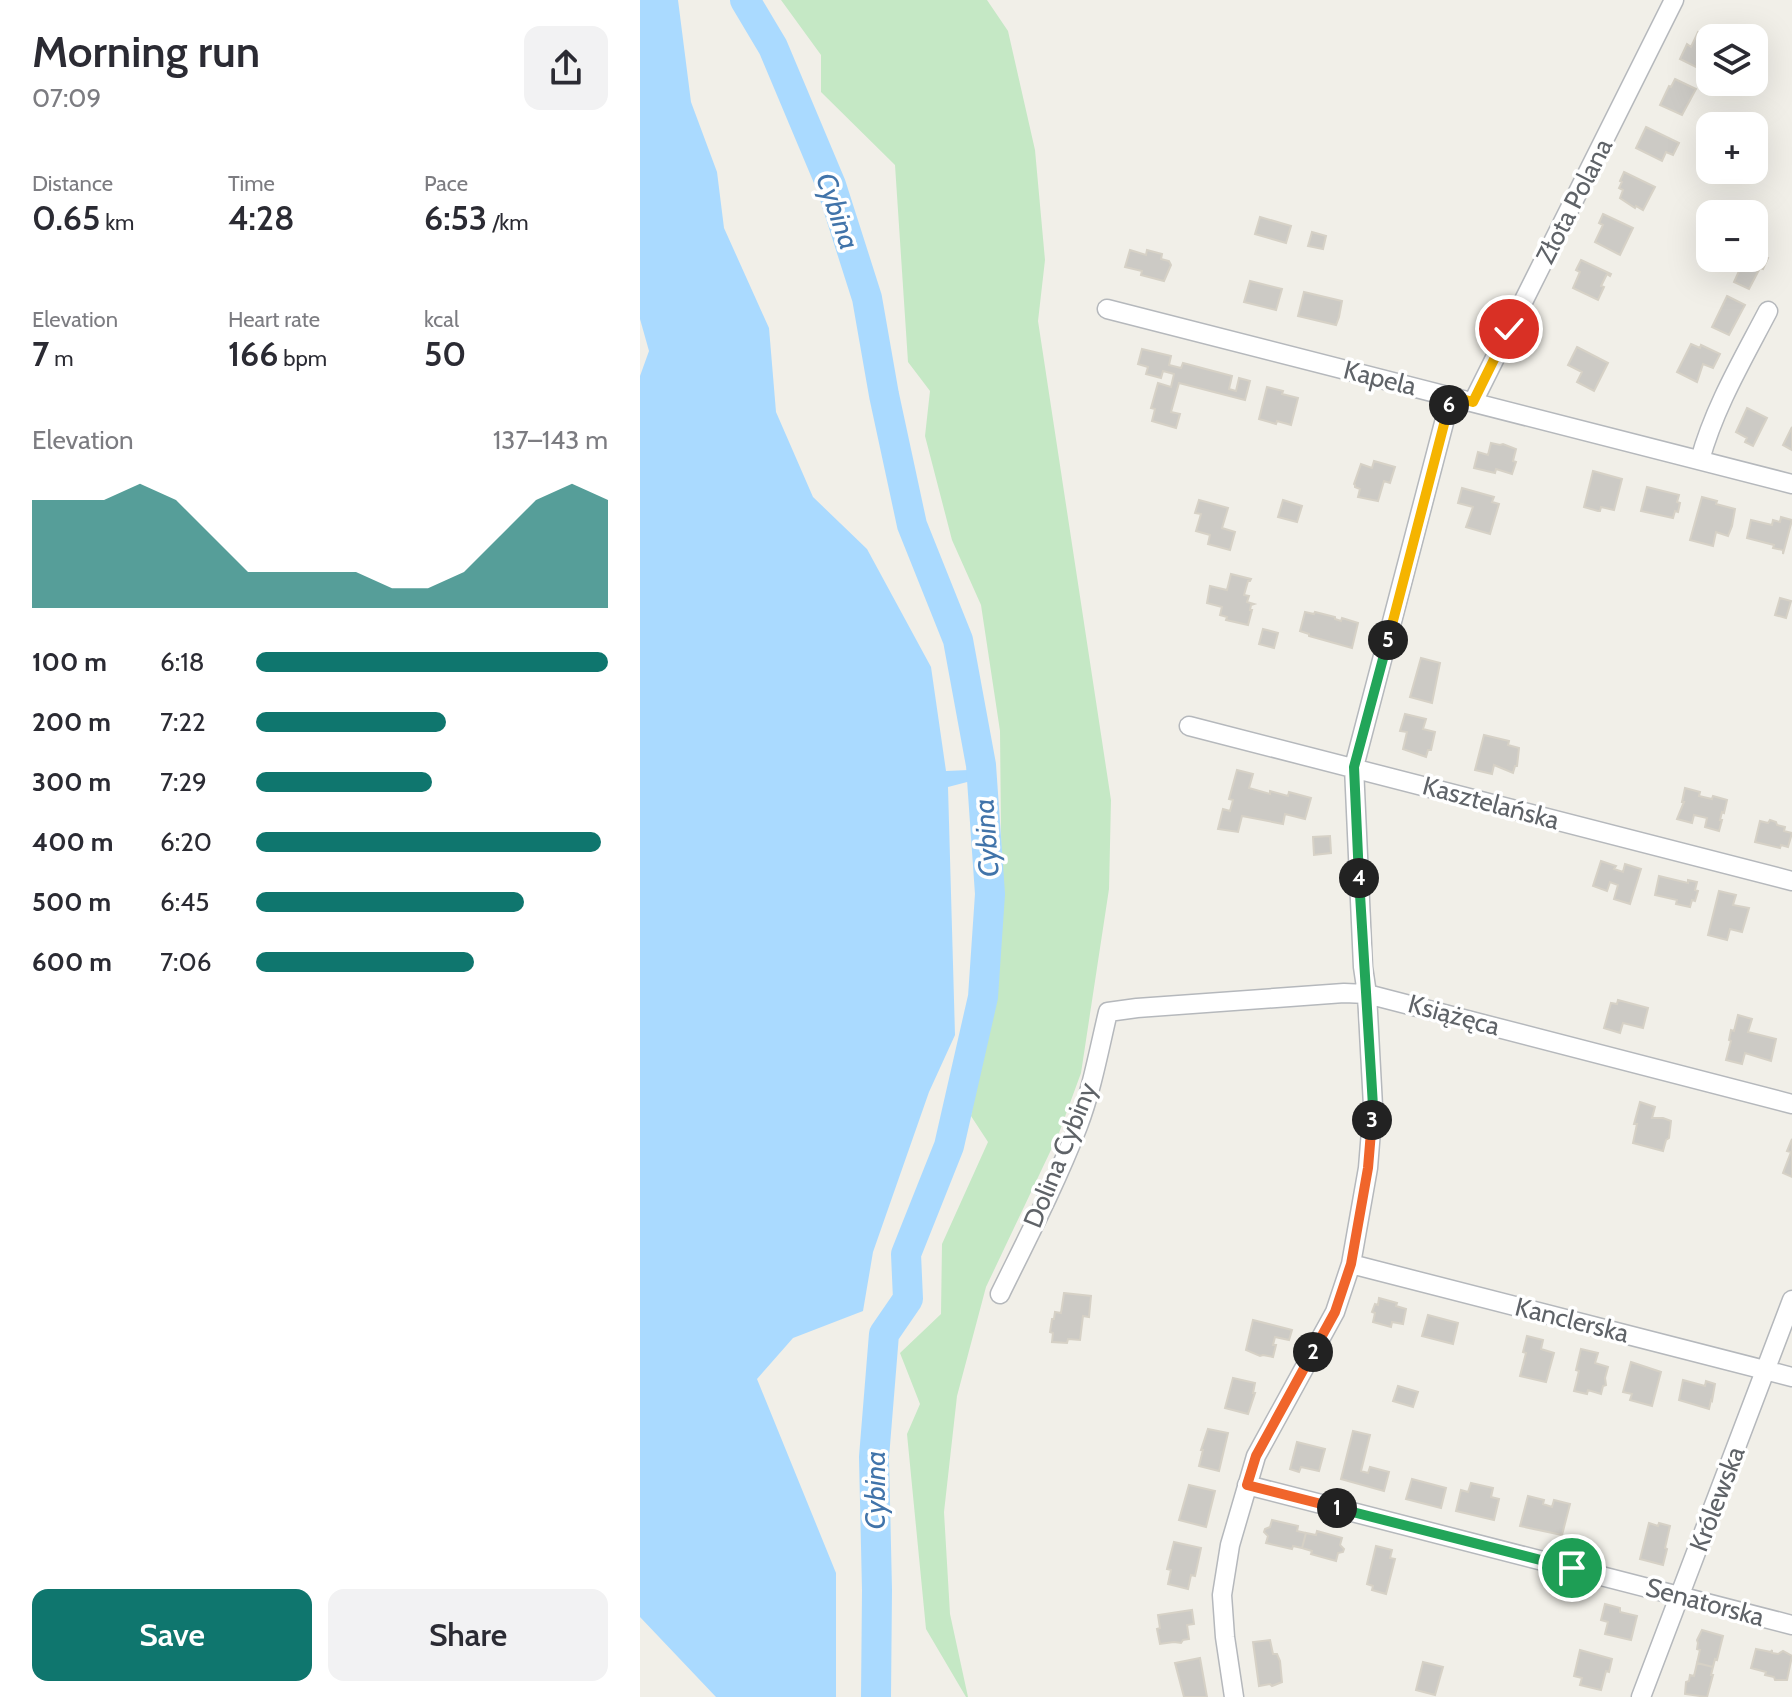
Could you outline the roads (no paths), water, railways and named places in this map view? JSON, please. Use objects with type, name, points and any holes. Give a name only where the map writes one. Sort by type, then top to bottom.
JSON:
[{"type":"street","name":"Złota Polana","points":[[1473,402],[1674,0]]},
{"type":"street","name":"Kapela","points":[[1107,309],[1792,484]]},
{"type":"street","points":[[1700,460],[1720,405],[1768,311]]},
{"type":"street","points":[[1234,1697],[1222,1595],[1230,1545],[1256,1456],[1335,1312],[1351,1264],[1368,1168],[1373,1106],[1354,767],[1451,396]]},
{"type":"street","name":"Kasztelańska","points":[[1189,726],[1792,881]]},
{"type":"street","name":"Książęca","points":[[1108,1012],[1153,1006],[1367,994],[1792,1104]]},
{"type":"street","name":"Dolina Cybiny","points":[[1000,1294],[1077,1127],[1088,1097],[1108,1012]]},
{"type":"street","name":"Kanclerska","points":[[1351,1264],[1792,1377]]},
{"type":"street","name":"Królewska","points":[[1641,1697],[1792,1300]]},
{"type":"street","name":"Senatorska","points":[[1247,1485],[1792,1625]]},
{"type":"water","points":[[640,0],[678,0],[691,102],[717,172],[724,228],[769,328],[776,412],[813,497],[867,549],[931,667],[946,771],[969,770],[971,781],[948,787],[955,1035],[929,1092],[873,1252],[863,1311],[793,1338],[757,1379],[836,1573],[836,1697],[716,1697],[640,1617],[640,376],[649,351],[640,319]]},
{"type":"waterway","name":"Cybina","points":[[745,0],[773,47],[831,185],[867,298],[912,525],[958,640],[981,765],[990,894],[983,997],[949,1146],[906,1254],[908,1299],[884,1334],[874,1457],[876,1697]]}]
